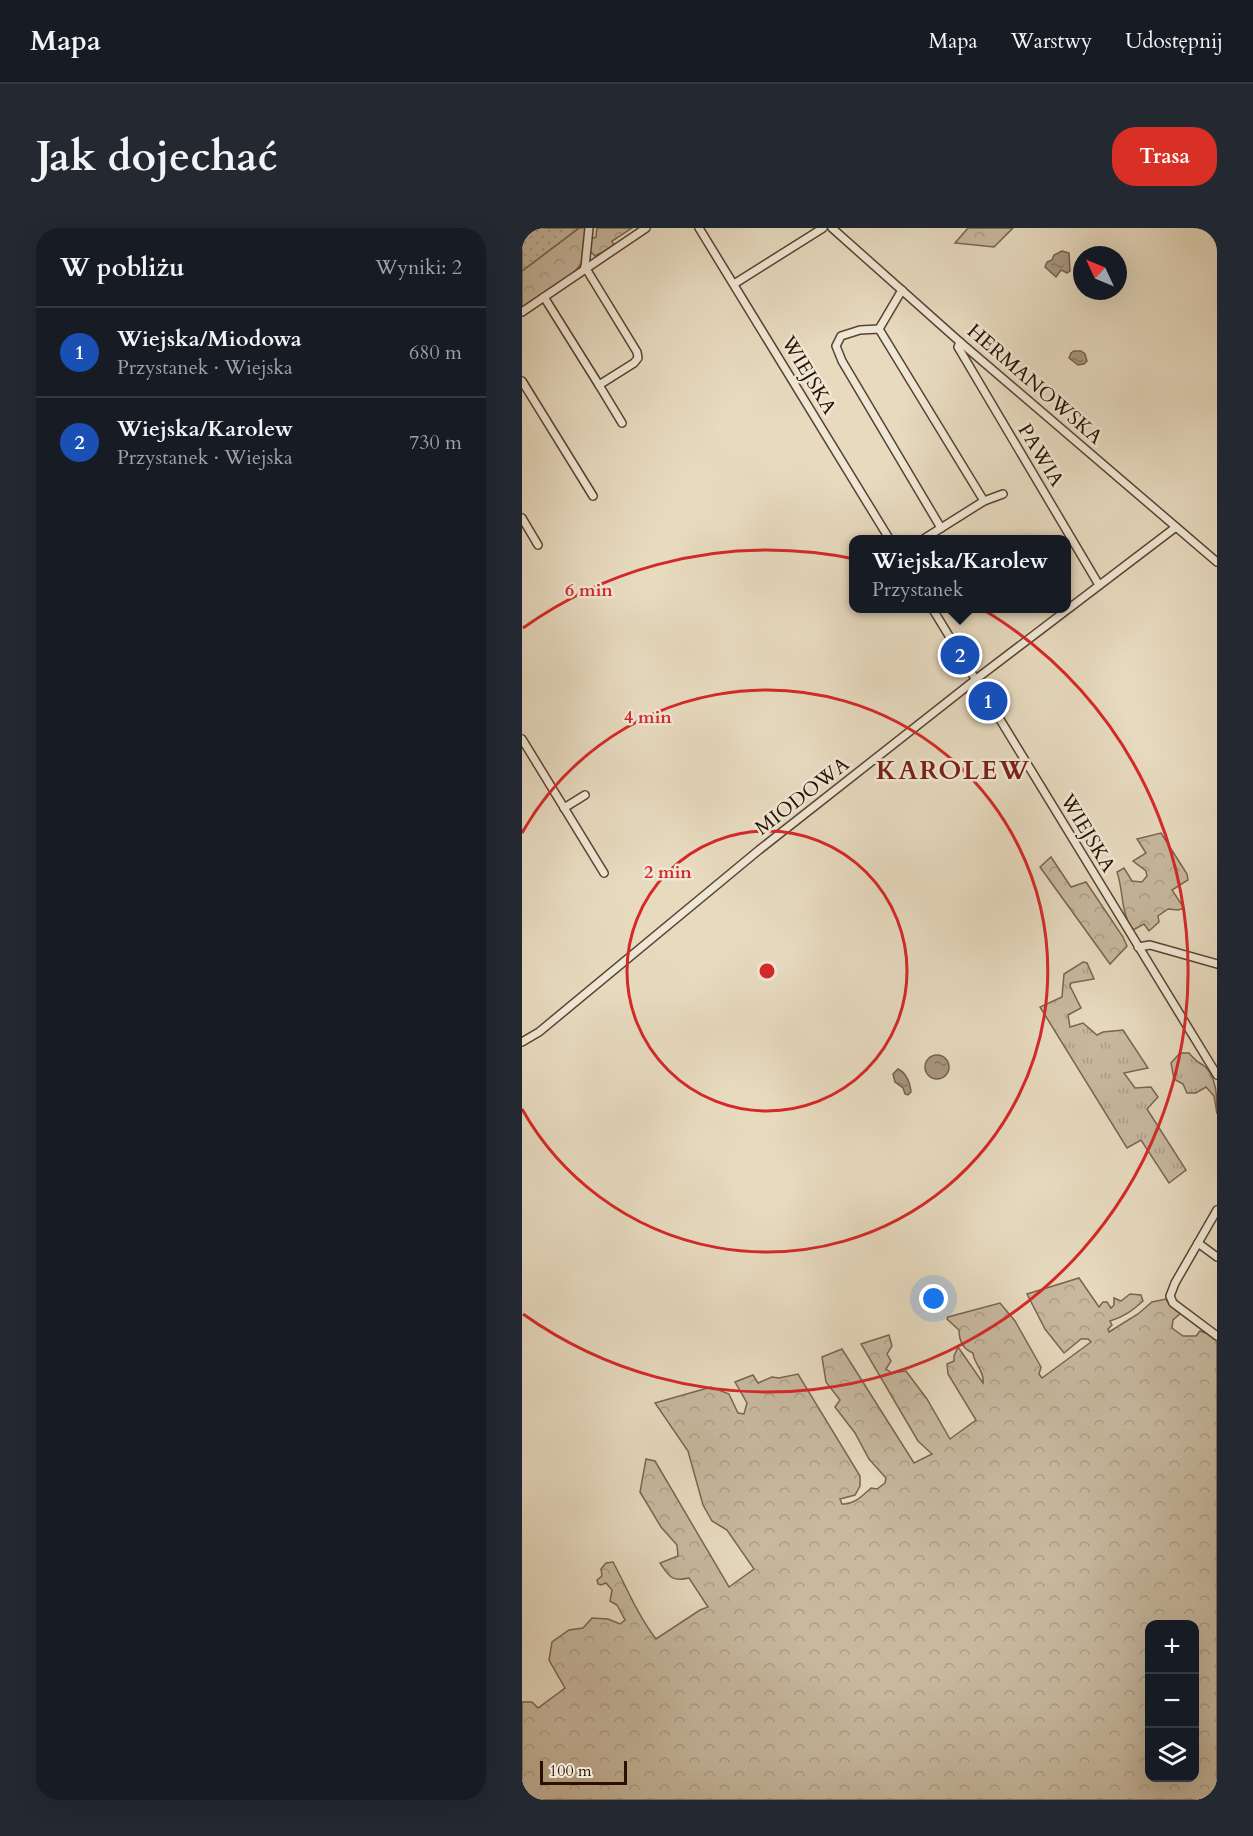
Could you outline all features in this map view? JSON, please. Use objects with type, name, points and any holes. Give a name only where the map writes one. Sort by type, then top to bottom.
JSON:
[{"type":"street","points":[[589,228],[585,267],[637,352],[638,358],[634,363],[599,385]]},
{"type":"street","points":[[522,312],[585,267],[646,228]]},
{"type":"street","name":"WIEJSKA","points":[[699,228],[887,535]]},
{"type":"street","points":[[734,284],[822,228]]},
{"type":"street","name":"HERMANOWSKA","points":[[832,228],[960,342],[1217,562]]},
{"type":"street","points":[[879,329],[902,290]]},
{"type":"street","points":[[544,297],[622,423]]},
{"type":"street","points":[[879,329],[984,501]]},
{"type":"street","points":[[879,329],[860,330],[841,336],[836,346],[842,361],[941,528]]},
{"type":"street","name":"PAWIA","points":[[960,342],[958,347],[1069,535]]},
{"type":"street","points":[[522,381],[593,496]]},
{"type":"street","points":[[930,535],[984,501],[1003,494]]},
{"type":"street","points":[[522,518],[538,545]]},
{"type":"street","name":"MIODOWA","points":[[1071,606],[1176,526]]},
{"type":"street","name":"PAWIA","points":[[1071,538],[1099,585]]},
{"type":"street","name":"WIEJSKA","points":[[934,613],[1217,1075]]},
{"type":"street","name":"MIODOWA","points":[[522,1042],[539,1032],[759,850],[1062,613]]},
{"type":"street","points":[[522,739],[604,873]]},
{"type":"street","points":[[564,808],[585,795]]},
{"type":"street","points":[[1138,947],[1150,945],[1217,964]]},
{"type":"street","points":[[1217,1210],[1175,1283],[1170,1296],[1173,1303],[1217,1336]]},
{"type":"street","points":[[1198,1243],[1217,1257]]},
{"type":"green space","points":[[522,228],[579,228],[522,271]]},
{"type":"green space","points":[[579,228],[585,228],[583,257],[578,267],[546,293],[522,307],[522,271]]},
{"type":"green space","points":[[597,228],[632,228],[612,241],[614,246],[595,256],[590,251],[591,239],[596,237]]},
{"type":"green space","points":[[968,228],[1013,228],[994,247],[955,243]]},
{"type":"green space","points":[[1161,833],[1187,874],[1188,880],[1172,890],[1184,908],[1168,909],[1158,916],[1159,922],[1149,931],[1144,924],[1133,930],[1124,909],[1117,872],[1124,868],[1132,881],[1142,882],[1147,876],[1146,871],[1133,861],[1146,853],[1137,839]]},
{"type":"green space","points":[[1051,857],[1071,887],[1086,882],[1123,937],[1127,946],[1110,964],[1040,867]]},
{"type":"green space","points":[[1083,962],[1087,963],[1094,979],[1071,983],[1070,986],[1081,1008],[1068,1015],[1070,1027],[1083,1023],[1097,1035],[1103,1032],[1123,1030],[1148,1068],[1124,1073],[1135,1088],[1151,1087],[1158,1097],[1147,1109],[1186,1170],[1169,1183],[1141,1140],[1127,1148],[1040,1007],[1062,997],[1064,974]]},
{"type":"green space","points":[[1180,1053],[1189,1053],[1208,1069],[1214,1081],[1217,1114],[1214,1096],[1206,1087],[1196,1093],[1187,1093],[1183,1084],[1174,1079],[1171,1063]]},
{"type":"green space","points":[[1079,1278],[1099,1307],[1103,1302],[1107,1302],[1111,1308],[1114,1305],[1114,1298],[1121,1301],[1130,1294],[1141,1295],[1143,1301],[1124,1315],[1110,1321],[1112,1325],[1108,1329],[1109,1332],[1138,1314],[1152,1302],[1166,1299],[1181,1313],[1173,1320],[1172,1328],[1183,1336],[1196,1336],[1200,1331],[1217,1340],[1217,1800],[522,1800],[522,1702],[532,1702],[538,1708],[565,1688],[549,1660],[552,1642],[569,1630],[583,1628],[592,1618],[608,1619],[620,1624],[625,1620],[617,1605],[610,1601],[612,1590],[606,1583],[598,1584],[597,1580],[602,1576],[601,1569],[606,1563],[613,1562],[638,1611],[656,1639],[708,1607],[689,1578],[671,1577],[660,1563],[678,1556],[677,1545],[661,1527],[640,1492],[646,1459],[655,1461],[729,1587],[754,1569],[727,1530],[712,1521],[703,1505],[688,1451],[655,1403],[711,1387],[729,1394],[738,1413],[744,1414],[747,1403],[735,1382],[753,1375],[758,1383],[772,1377],[798,1374],[860,1476],[860,1486],[855,1495],[840,1499],[842,1504],[850,1503],[871,1488],[877,1489],[885,1483],[886,1478],[869,1459],[855,1433],[835,1407],[840,1400],[826,1382],[822,1357],[842,1349],[914,1463],[932,1454],[918,1441],[861,1344],[889,1335],[892,1346],[887,1354],[891,1361],[886,1369],[892,1373],[906,1371],[927,1399],[950,1439],[976,1420],[948,1374],[947,1364],[954,1361],[958,1347],[983,1383],[983,1379],[973,1353],[964,1347],[959,1330],[947,1319],[948,1317],[1000,1303],[1015,1321],[1041,1367],[1039,1374],[1042,1378],[1091,1342],[1088,1339],[1081,1339],[1064,1353],[1045,1329],[1027,1294]]},
{"type":"water","points":[[1062,251],[1069,253],[1070,271],[1067,273],[1061,270],[1056,277],[1045,267],[1054,255]]},
{"type":"water","points":[[1074,351],[1081,351],[1085,354],[1087,361],[1084,364],[1078,365],[1069,358]]},
{"type":"water","points":[[937,1055],[942,1056],[948,1062],[948,1072],[942,1078],[937,1079],[932,1078],[926,1072],[925,1067],[926,1062],[932,1056]]},
{"type":"water","points":[[898,1069],[909,1082],[911,1092],[908,1095],[895,1082],[893,1074]]},
{"type":"place","name":"Wiejska/Karolew","points":[[960,655]]},
{"type":"place","name":"Wiejska/Miodowa","points":[[988,701]]},
{"type":"district","name":"KAROLEW","points":[[953,770]]}]
